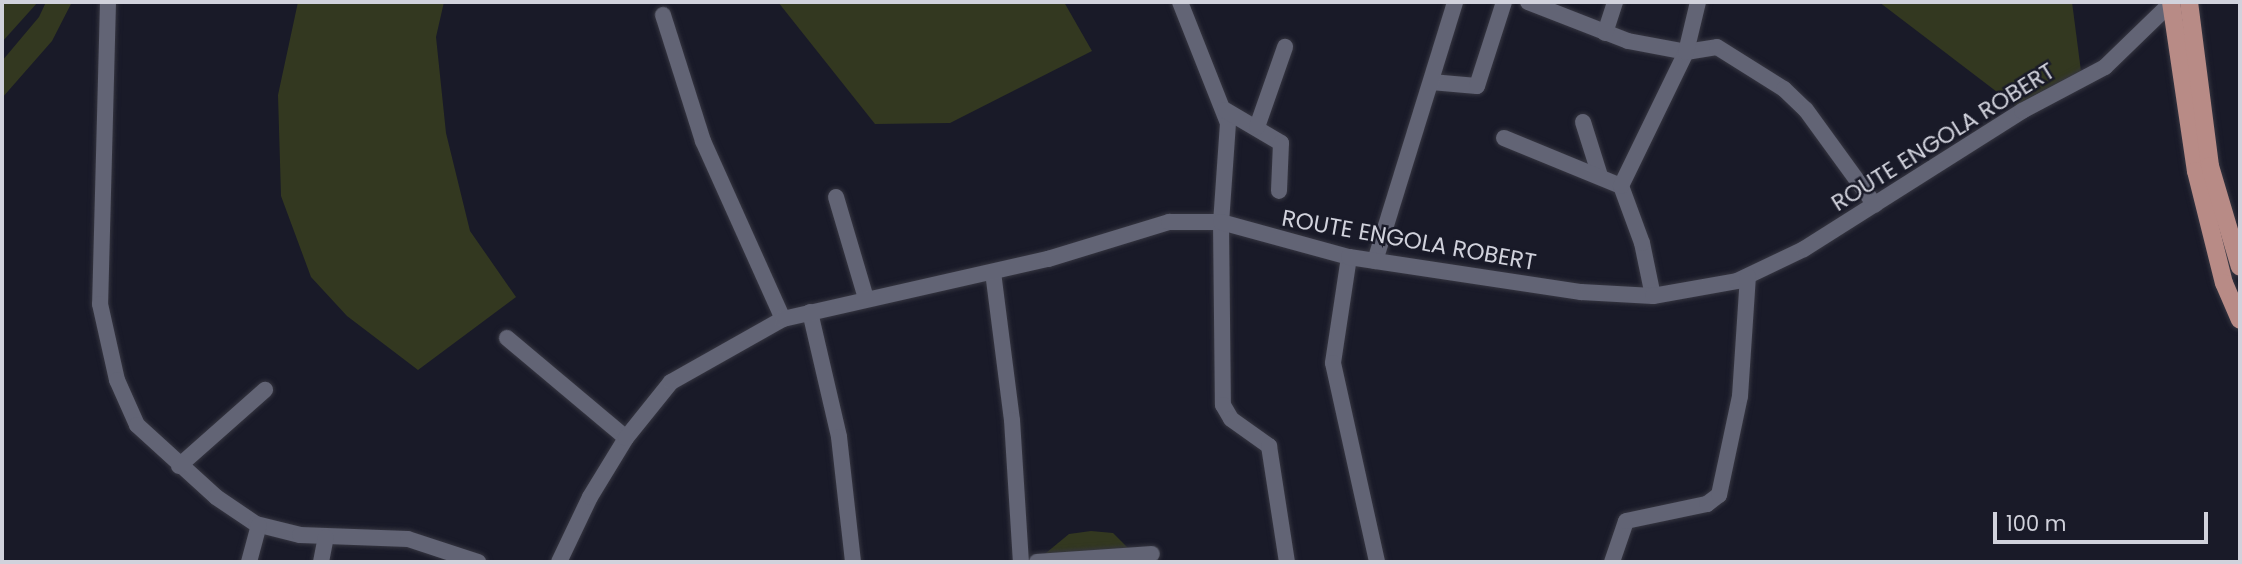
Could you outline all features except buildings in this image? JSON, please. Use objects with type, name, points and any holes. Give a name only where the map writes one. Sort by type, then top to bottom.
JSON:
[{"type":"main road","points":[[2171,2],[2196,171],[2224,283],[2239,316]]},
{"type":"main road","points":[[2189,2],[2210,166],[2234,226],[2240,267]]},
{"type":"street","points":[[108,2],[102,318],[127,405],[155,446],[259,525],[279,533],[408,539],[437,555],[478,562]]},
{"type":"street","points":[[1180,2],[1225,110],[1226,187],[1221,222],[1223,405],[1231,419],[1269,446],[1287,562]]},
{"type":"street","points":[[1375,261],[1455,2]]},
{"type":"street","points":[[1431,82],[1477,86],[1504,2]]},
{"type":"street","points":[[1528,2],[1605,33],[1686,52],[1717,47],[1784,89],[1806,110],[1875,205]]},
{"type":"street","points":[[1605,33],[1615,2]]},
{"type":"street","points":[[1621,186],[1686,52],[1698,2]]},
{"type":"street","name":"ROUTE ENGOLA ROBERT","points":[[559,562],[590,497],[626,438],[671,382],[782,319],[866,298],[993,272],[1151,226],[1221,222],[1349,257],[1569,291],[1653,296],[1748,276],[1875,205],[2022,111],[2105,67],[2171,2]]},
{"type":"street","points":[[663,15],[702,141],[782,319]]},
{"type":"street","points":[[1257,127],[1285,47]]},
{"type":"street","points":[[1225,110],[1281,142],[1279,191]]},
{"type":"street","points":[[1583,121],[1600,176]]},
{"type":"street","points":[[1504,138],[1621,186],[1642,243],[1653,296]]},
{"type":"street","points":[[836,197],[866,298]]},
{"type":"street","points":[[1349,257],[1333,363],[1377,562]]},
{"type":"street","points":[[993,272],[1012,420],[1021,562]]},
{"type":"street","points":[[1612,562],[1626,521],[1707,504],[1719,495],[1740,396],[1748,276]]},
{"type":"street","points":[[810,312],[839,438],[853,562]]},
{"type":"street","points":[[507,338],[626,438]]},
{"type":"street","points":[[179,466],[265,390]]},
{"type":"street","points":[[249,562],[259,525]]},
{"type":"street","points":[[321,562],[326,537]]},
{"type":"street","points":[[1037,562],[1152,554]]},
{"type":"green space","points":[[2,2],[38,2],[2,42]]},
{"type":"green space","points":[[46,2],[72,2],[52,41],[2,98],[2,61],[39,17]]},
{"type":"green space","points":[[298,2],[444,2],[436,37],[446,133],[470,231],[516,297],[418,370],[347,316],[311,277],[281,196],[278,95]]},
{"type":"green space","points":[[778,2],[1064,2],[1092,51],[950,123],[875,124]]},
{"type":"green space","points":[[1879,2],[2072,2],[2082,79],[2022,111]]},
{"type":"green space","points":[[1091,531],[1113,533],[1129,549],[1035,562],[1069,534]]}]
